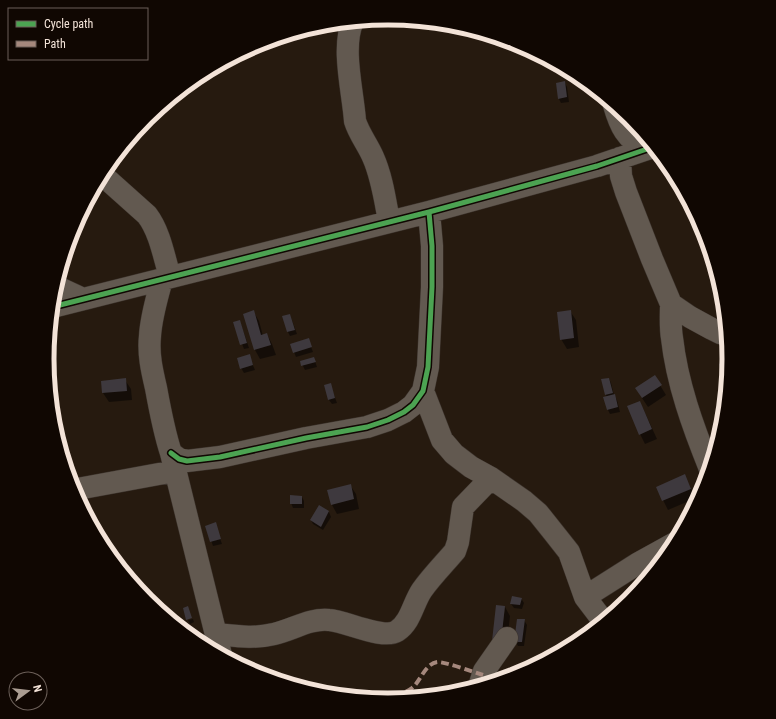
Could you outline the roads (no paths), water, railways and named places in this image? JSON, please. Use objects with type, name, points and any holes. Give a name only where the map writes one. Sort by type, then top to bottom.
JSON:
[{"type":"street","points":[[351,27],[348,46],[348,64],[355,121],[358,130],[374,158],[390,221]]},
{"type":"street","points":[[619,117],[625,132],[634,142],[645,146]]},
{"type":"street","points":[[58,305],[429,212],[559,177],[647,149]]},
{"type":"street","points":[[620,158],[621,176],[626,192],[670,304],[671,336],[675,358],[695,430],[707,461]]},
{"type":"street","points":[[106,180],[147,215],[152,221],[156,230],[166,278],[153,315],[149,349],[164,431],[219,648]]},
{"type":"street","points":[[79,488],[173,462],[179,459],[187,461],[220,457],[306,438],[367,427],[388,420],[404,412],[413,405],[423,391],[428,367],[431,320],[432,246],[429,212]]},
{"type":"street","points":[[61,289],[83,299]]},
{"type":"street","points":[[670,304],[690,317],[712,329],[721,332]]},
{"type":"street","points":[[423,391],[442,440],[454,454],[471,467],[491,478],[524,501],[538,513],[569,552],[585,597],[601,618]]},
{"type":"street","points":[[216,634],[241,637],[262,636],[283,632],[305,624],[328,620],[374,632],[387,634],[395,632],[402,628],[412,612],[420,592],[455,551],[458,542],[463,507],[491,478]]},
{"type":"street","points":[[585,597],[637,564],[662,551]]},
{"type":"street","points":[[481,681],[484,671],[507,638]]}]
